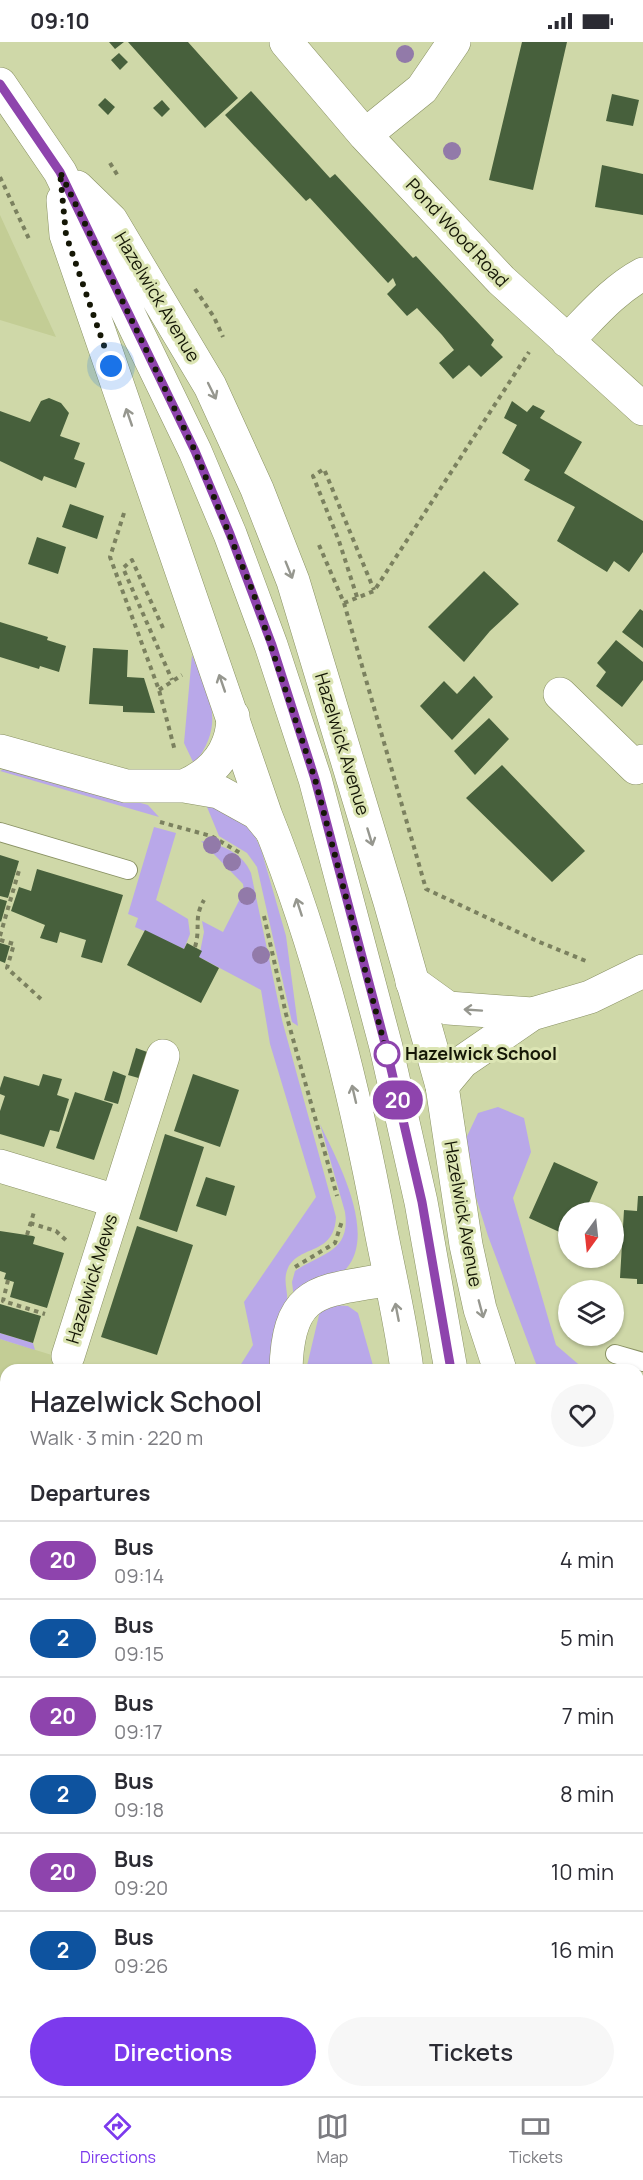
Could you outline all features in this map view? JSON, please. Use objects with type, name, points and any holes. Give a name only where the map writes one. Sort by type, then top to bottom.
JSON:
[{"type":"street","name":"Pond Wood Road","points":[[286,42],[365,135],[501,280],[643,409]]},
{"type":"street","points":[[365,135],[422,89],[454,42]]},
{"type":"street","name":"Hazelwick Avenue","points":[[0,84],[60,172],[195,451],[230,534],[272,645],[315,779],[386,1047],[422,1202],[450,1364]]},
{"type":"street","name":"Hazelwick Avenue","points":[[60,172],[66,235],[297,901],[346,1062],[405,1364]]},
{"type":"street","name":"Hazelwick Avenue","points":[[60,172],[111,220],[210,386],[257,489],[293,581],[441,1086],[466,1245],[480,1309],[498,1364]]},
{"type":"street","points":[[557,332],[610,297],[627,282],[643,274]]},
{"type":"street","points":[[560,694],[636,768],[643,761]]},
{"type":"street","points":[[0,752],[126,786],[180,770],[208,772],[220,759],[231,738],[233,716]]},
{"type":"street","points":[[180,770],[201,787],[235,798],[256,813],[272,830]]},
{"type":"street","points":[[441,1086],[462,1062],[532,1014],[639,980]]},
{"type":"street","points":[[412,982],[448,1008],[532,1014]]},
{"type":"street","name":"Hazelwick Mews","points":[[68,1356],[163,1056]]},
{"type":"street","name":"Hazelwick Mews","points":[[0,1166],[116,1201]]},
{"type":"street","points":[[286,1364],[292,1323],[308,1299],[322,1292],[390,1278]]},
{"type":"lane","points":[[0,832],[128,870]]},
{"type":"lane","points":[[615,1354],[643,1362]]},
{"type":"path","points":[[110,163],[123,183]]},
{"type":"path","points":[[0,177],[34,249]]},
{"type":"path","points":[[195,288],[214,317],[229,348]]},
{"type":"path","points":[[344,603],[374,591],[557,332]]},
{"type":"path","points":[[357,597],[339,541],[313,476],[324,470],[374,591]]},
{"type":"path","points":[[124,511],[121,529],[110,557],[159,690],[180,770]]},
{"type":"path","points":[[317,542],[344,603],[426,889],[537,941],[639,980]]},
{"type":"path","points":[[151,604],[132,560],[123,568],[172,680]]},
{"type":"path","points":[[159,690],[184,674]]},
{"type":"path","points":[[211,836],[246,857]]},
{"type":"path","points":[[28,840],[0,938],[14,944],[7,968],[41,999]]},
{"type":"path","points":[[195,947],[198,921],[196,914],[204,900]]},
{"type":"path","points":[[263,912],[286,1014],[338,1201]]},
{"type":"path","points":[[292,1271],[299,1263],[335,1243],[342,1217]]},
{"type":"path","points":[[30,1223],[56,1231],[70,1243],[100,1252]]},
{"type":"path","points":[[8,1280],[3,1301],[78,1324]]},
{"type":"shaded area","points":[[0,215],[56,337],[0,320]]},
{"type":"shaded area","points":[[192,655],[212,710],[210,736],[194,764],[184,743]]},
{"type":"shaded area","points":[[7,767],[148,805],[159,817],[0,771]]},
{"type":"shaded area","points":[[215,804],[252,830],[261,849],[286,936],[298,1026],[292,1022],[257,867],[247,853],[219,836],[207,807]]},
{"type":"shaded area","points":[[154,827],[176,833],[156,900],[188,919],[190,934],[184,949],[135,927],[138,918],[128,914]]},
{"type":"shaded area","points":[[201,841],[216,844],[237,855],[251,873],[282,1020],[336,1217],[334,1229],[329,1238],[323,1244],[300,1255],[288,1268],[286,1313],[274,1364],[241,1364],[253,1345],[244,1302],[316,1197],[270,1044],[261,990],[199,957],[204,932],[202,921],[223,932],[244,891],[243,884]]},
{"type":"shaded area","points":[[498,1107],[524,1118],[531,1152],[513,1198],[556,1345],[578,1364],[536,1364],[488,1236],[461,1149],[478,1113]]},
{"type":"shaded area","points":[[320,1124],[344,1175],[356,1216],[358,1236],[355,1254],[346,1269],[329,1281],[294,1299],[292,1282],[295,1271],[332,1250],[343,1236],[346,1226],[345,1212]]},
{"type":"shaded area","points":[[334,1305],[348,1306],[358,1313],[373,1364],[307,1364],[321,1309]]},
{"type":"shaded area","points":[[0,1333],[33,1343],[35,1350],[0,1339]]},
{"type":"shaded area","points":[[0,1339],[81,1364],[0,1364]]},
{"type":"building","points":[[109,42],[124,42],[115,49]]},
{"type":"building","points":[[128,42],[188,42],[238,98],[205,128]]},
{"type":"building","points":[[522,42],[567,42],[533,190],[489,180]]},
{"type":"building","points":[[119,53],[128,62],[120,70],[111,60]]},
{"type":"building","points":[[251,91],[330,178],[335,174],[494,340],[491,345],[503,357],[481,377],[469,365],[453,379],[439,363],[454,350],[417,308],[407,316],[387,294],[396,285],[393,278],[388,283],[310,198],[306,201],[225,115]]},
{"type":"building","points":[[612,94],[639,100],[633,126],[606,121]]},
{"type":"building","points":[[105,98],[115,107],[108,115],[98,105]]},
{"type":"building","points":[[162,100],[170,109],[162,117],[153,108]]},
{"type":"building","points":[[602,165],[643,174],[643,215],[595,207]]},
{"type":"building","points":[[49,398],[61,403],[69,413],[60,436],[80,443],[74,459],[85,463],[76,488],[44,476],[42,481],[0,461],[0,411],[30,422],[41,401]]},
{"type":"building","points":[[512,401],[527,412],[533,405],[545,411],[540,418],[582,442],[564,473],[643,521],[643,552],[629,572],[614,561],[607,572],[557,541],[575,507],[524,480],[530,470],[502,453],[517,425],[504,418]]},
{"type":"building","points":[[70,504],[104,516],[97,539],[62,527]]},
{"type":"building","points":[[37,537],[66,547],[58,574],[28,564]]},
{"type":"building","points":[[484,571],[519,604],[490,631],[464,662],[428,627]]},
{"type":"building","points":[[640,609],[643,611],[643,648],[622,632]]},
{"type":"building","points":[[0,622],[48,637],[47,640],[66,646],[59,672],[40,666],[39,669],[0,657]]},
{"type":"building","points":[[616,640],[643,662],[643,680],[622,707],[596,686],[606,672],[597,663]]},
{"type":"building","points":[[93,648],[128,650],[127,677],[144,678],[155,713],[123,712],[123,706],[89,704]]},
{"type":"building","points":[[474,676],[493,697],[452,740],[420,706],[444,681],[457,694]]},
{"type":"building","points":[[489,718],[509,739],[475,775],[454,751]]},
{"type":"building","points":[[502,765],[585,851],[552,882],[466,798]]},
{"type":"building","points":[[0,855],[19,861],[8,898],[0,896]]},
{"type":"building","points":[[37,869],[123,895],[102,963],[81,957],[86,940],[60,932],[57,943],[40,938],[45,925],[11,911],[19,887],[31,891]]},
{"type":"building","points":[[0,899],[7,901],[1,922],[0,921]]},
{"type":"building","points":[[145,930],[184,949],[187,943],[202,951],[199,957],[219,968],[201,1003],[127,965]]},
{"type":"building","points":[[0,943],[10,946],[5,963],[0,961]]},
{"type":"building","points":[[136,1048],[150,1053],[142,1079],[128,1075]]},
{"type":"building","points":[[113,1071],[126,1076],[118,1104],[104,1100]]},
{"type":"building","points":[[43,1074],[62,1079],[57,1095],[69,1099],[59,1132],[50,1130],[44,1147],[0,1134],[0,1111],[5,1096],[0,1094],[0,1088],[4,1076],[39,1086]]},
{"type":"building","points":[[193,1074],[239,1090],[220,1147],[174,1131]]},
{"type":"building","points":[[75,1092],[113,1104],[94,1160],[56,1148]]},
{"type":"building","points":[[165,1134],[204,1147],[177,1232],[139,1219]]},
{"type":"building","points":[[554,1162],[598,1182],[589,1202],[558,1202],[558,1231],[529,1218]]},
{"type":"building","points":[[206,1177],[235,1186],[226,1216],[196,1206]]},
{"type":"building","points":[[638,1196],[643,1196],[643,1284],[637,1284],[637,1279],[620,1278],[621,1268],[624,1268],[624,1210],[637,1211]]},
{"type":"building","points":[[137,1226],[193,1245],[157,1355],[101,1337]]},
{"type":"building","points":[[0,1231],[33,1236],[35,1237],[33,1244],[64,1253],[47,1308],[10,1297],[14,1282],[4,1279],[6,1273],[0,1271]]},
{"type":"building","points":[[0,1304],[41,1316],[33,1343],[0,1333]]},
{"type":"bus line","name":"20","points":[[0,84],[60,172],[195,451],[230,534],[272,645],[315,779],[386,1047],[422,1202],[450,1364]]},
{"type":"place","name":"Hazelwick School","points":[[387,1054]]},
{"type":"route","points":[[111,366],[66,235],[60,172],[195,451],[253,592],[315,779],[387,1054]]}]
